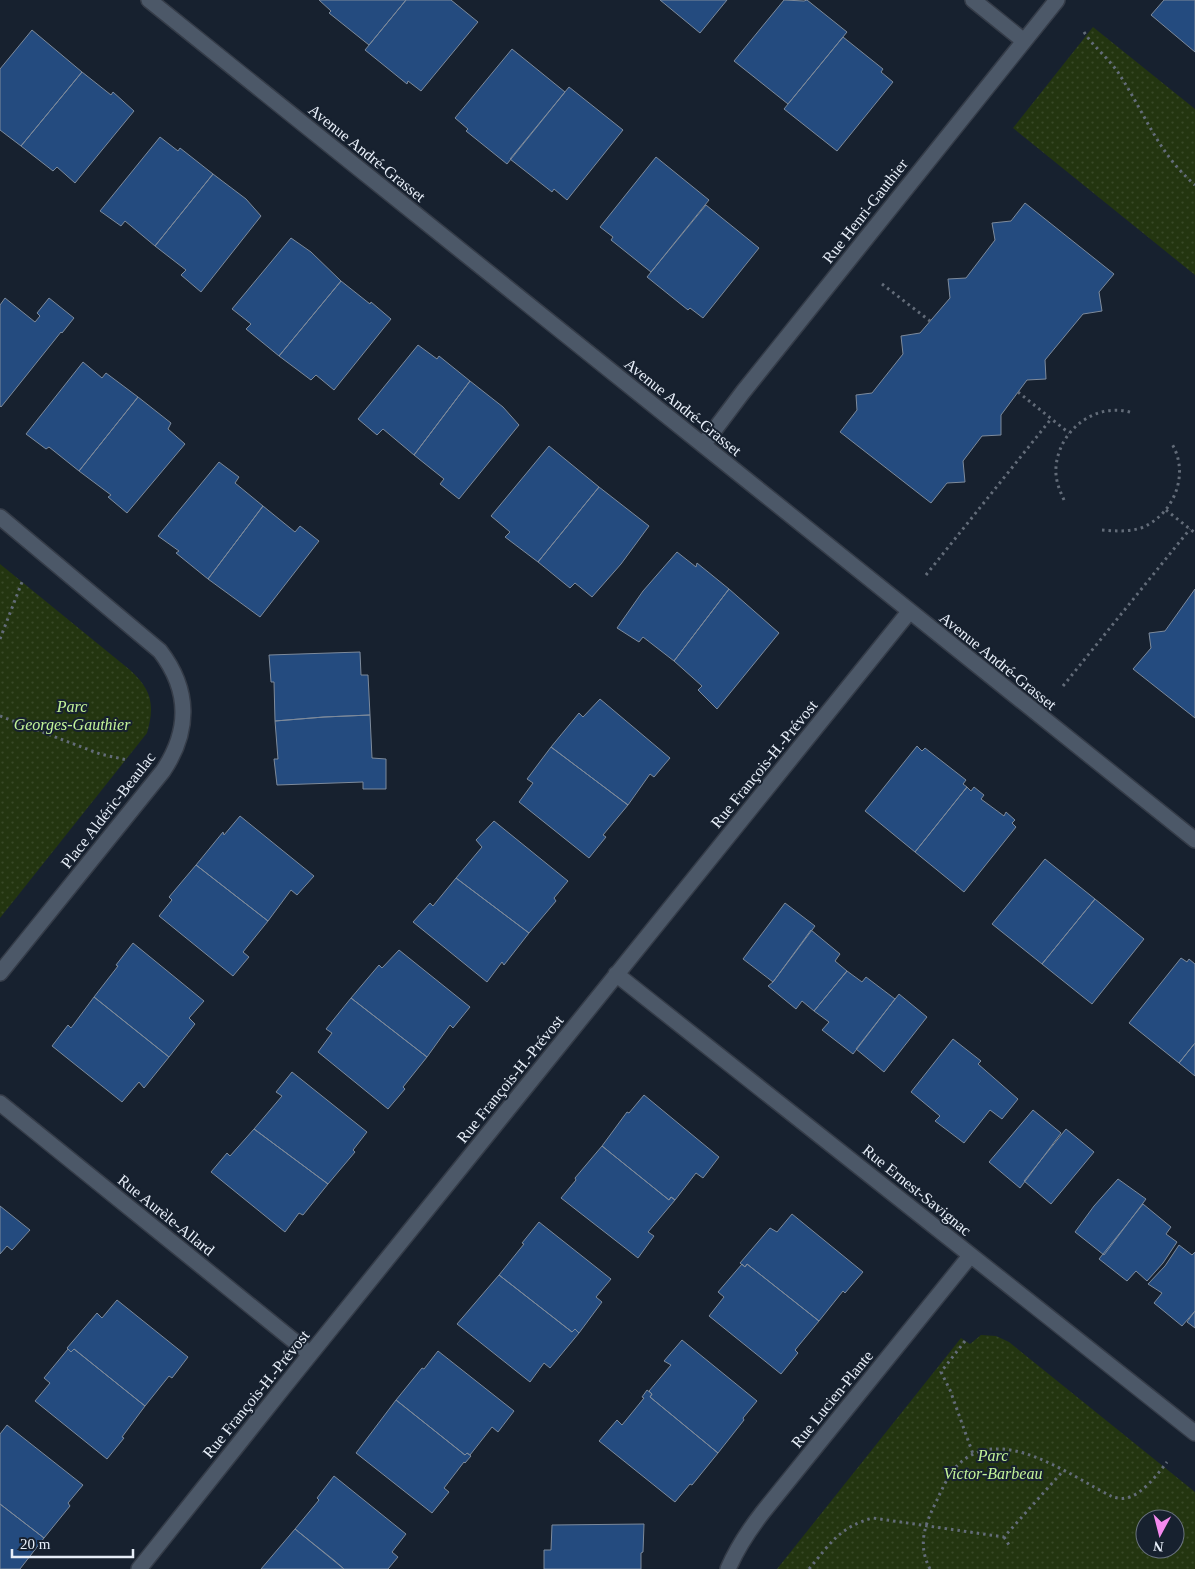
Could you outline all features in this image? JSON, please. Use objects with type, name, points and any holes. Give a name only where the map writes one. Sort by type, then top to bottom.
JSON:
[{"type":"street","name":"Avenue André-Grasset","points":[[149,0],[1195,840]]},
{"type":"street","points":[[973,0],[1024,41]]},
{"type":"street","name":"Rue Henri-Gauthier","points":[[703,445],[1057,0]]},
{"type":"street","name":"Place Aldéric-Beaulac","points":[[0,517],[160,651],[176,675],[183,703],[183,718],[178,745],[163,771],[0,973]]},
{"type":"street","name":"Rue François-H.-Prévost","points":[[139,1569],[310,1354],[909,612]]},
{"type":"street","name":"Rue Ernest-Savignac","points":[[616,974],[1195,1433]]},
{"type":"street","name":"Rue Aurèle-Allard","points":[[0,1103],[310,1354]]},
{"type":"street","name":"Rue Lucien-Plante","points":[[728,1569],[744,1538],[763,1512],[970,1256]]},
{"type":"path","points":[[1084,32],[1121,76],[1156,140],[1170,160],[1195,186]]},
{"type":"path","points":[[882,284],[930,321]]},
{"type":"path","points":[[1018,392],[1069,433]]},
{"type":"path","points":[[1064,500],[1057,484],[1056,468],[1059,454],[1069,433],[1079,422],[1092,416],[1123,409],[1133,412]]},
{"type":"path","points":[[926,575],[1051,419]]},
{"type":"path","points":[[1102,530],[1127,531],[1141,528],[1166,510],[1179,484],[1180,468],[1178,453],[1172,444]]},
{"type":"path","points":[[1166,510],[1195,533]]},
{"type":"path","points":[[1063,686],[1190,529]]},
{"type":"path","points":[[0,639],[22,582]]},
{"type":"path","points":[[0,716],[100,754],[127,760]]},
{"type":"path","points":[[965,1341],[941,1372],[950,1390],[973,1454]]},
{"type":"path","points":[[930,1569],[924,1558],[922,1546],[927,1525],[938,1498],[955,1468],[973,1454],[987,1450],[1016,1450],[1031,1454],[1113,1497],[1124,1498],[1132,1497],[1138,1493],[1167,1462]]},
{"type":"path","points":[[1004,1537],[1063,1471]]},
{"type":"path","points":[[809,1569],[837,1535],[857,1522],[873,1518],[1004,1537]]},
{"type":"path","points":[[1004,1537],[1008,1546]]},
{"type":"green space","points":[[1093,27],[1195,109],[1195,275],[1013,128]]},
{"type":"green space","name":"Parc Georges-Gauthier","points":[[0,564],[130,670],[147,691],[150,698],[151,714],[147,733],[0,918]]},
{"type":"green space","name":"Parc Victor-Barbeau","points":[[981,1335],[996,1336],[1009,1342],[1195,1492],[1195,1569],[777,1569],[961,1338],[970,1344]]},
{"type":"building","points":[[319,0],[406,0],[369,45],[329,13],[331,11]]},
{"type":"building","points":[[406,0],[451,0],[478,22],[421,91],[408,81],[407,84],[365,50]]},
{"type":"building","points":[[660,0],[727,0],[700,33]]},
{"type":"building","points":[[784,0],[807,0],[847,32],[788,104],[734,61]]},
{"type":"building","points":[[1164,0],[1195,0],[1195,52],[1151,15]]},
{"type":"building","points":[[32,30],[82,72],[21,146],[0,130],[0,69]]},
{"type":"building","points":[[843,37],[883,69],[881,72],[893,82],[837,151],[784,109]]},
{"type":"building","points":[[512,49],[565,92],[507,164],[466,131],[468,129],[455,118]]},
{"type":"building","points":[[82,72],[111,95],[113,92],[134,111],[75,183],[57,167],[53,171],[21,146]]},
{"type":"building","points":[[569,87],[623,130],[567,200],[554,189],[552,192],[510,159]]},
{"type":"building","points":[[160,137],[178,151],[180,148],[213,174],[155,246],[125,221],[121,226],[100,211]]},
{"type":"building","points":[[656,157],[709,200],[651,272],[611,240],[613,237],[600,227]]},
{"type":"building","points":[[213,174],[246,199],[261,216],[201,292],[181,275],[186,270],[155,246]]},
{"type":"building","points":[[1025,203],[1114,274],[1099,292],[1102,311],[1083,314],[1045,360],[1046,379],[1027,380],[1001,415],[1001,435],[982,436],[963,461],[965,482],[947,483],[931,503],[840,432],[857,410],[856,395],[872,393],[903,354],[901,336],[920,333],[950,298],[948,279],[966,278],[995,240],[992,223],[1011,221]]},
{"type":"building","points":[[706,205],[759,248],[703,318],[690,308],[688,310],[647,277]]},
{"type":"building","points":[[291,238],[311,252],[341,281],[279,356],[246,329],[251,324],[232,309]]},
{"type":"building","points":[[341,281],[391,319],[334,390],[316,375],[311,380],[279,356]]},
{"type":"building","points":[[5,298],[35,322],[40,316],[37,313],[49,298],[74,318],[1,407],[0,305]]},
{"type":"building","points":[[418,345],[437,359],[439,356],[470,381],[414,455],[383,429],[377,435],[358,419]]},
{"type":"building","points":[[83,362],[102,378],[106,373],[138,397],[79,471],[49,447],[46,449],[26,434]]},
{"type":"building","points":[[470,381],[503,407],[519,425],[459,499],[440,484],[444,479],[414,455]]},
{"type":"building","points":[[138,397],[171,423],[168,429],[185,444],[127,513],[108,497],[111,495],[79,471]]},
{"type":"building","points":[[549,446],[599,487],[538,562],[505,537],[510,532],[491,516]]},
{"type":"building","points":[[219,462],[239,477],[235,483],[263,506],[208,579],[176,553],[179,551],[158,536]]},
{"type":"building","points":[[599,487],[649,526],[621,564],[592,597],[575,583],[570,588],[538,562]]},
{"type":"building","points":[[263,506],[295,532],[300,526],[319,541],[260,617],[208,579]]},
{"type":"building","points":[[677,552],[696,567],[697,563],[729,589],[674,661],[643,637],[639,642],[617,628],[643,591]]},
{"type":"building","points":[[729,589],[779,633],[717,709],[698,690],[702,686],[674,661]]},
{"type":"building","points":[[1195,589],[1195,718],[1133,669],[1151,648],[1149,633],[1165,631]]},
{"type":"building","points":[[360,652],[361,675],[368,675],[370,715],[275,721],[274,682],[271,682],[269,655]]},
{"type":"building","points":[[600,699],[670,758],[654,777],[650,774],[628,805],[551,747],[579,713],[583,717]]},
{"type":"building","points":[[370,715],[372,758],[386,759],[386,789],[363,789],[363,782],[277,785],[274,759],[278,759],[275,721]]},
{"type":"building","points":[[917,746],[922,751],[925,748],[966,780],[963,784],[967,787],[915,852],[865,811]]},
{"type":"building","points":[[551,747],[628,805],[603,835],[606,837],[589,858],[519,802],[533,783],[527,779]]},
{"type":"building","points":[[967,787],[971,791],[974,787],[984,795],[981,799],[1004,816],[1006,812],[1015,820],[1012,823],[1016,827],[964,892],[915,852]]},
{"type":"building","points":[[240,816],[314,876],[297,895],[291,890],[268,921],[196,865],[223,832],[224,835]]},
{"type":"building","points":[[494,821],[568,881],[554,898],[556,901],[529,933],[456,878],[482,847],[476,840]]},
{"type":"building","points":[[1045,859],[1095,899],[1042,964],[992,924]]},
{"type":"building","points":[[196,865],[268,921],[243,952],[249,957],[233,976],[159,916],[172,900],[169,897]]},
{"type":"building","points":[[456,878],[529,933],[504,965],[502,962],[487,982],[413,922],[430,903],[433,906]]},
{"type":"building","points":[[1095,899],[1144,939],[1092,1004],[1042,964]]},
{"type":"building","points":[[785,903],[815,926],[773,982],[743,959]]},
{"type":"building","points":[[811,930],[840,954],[835,961],[847,971],[814,1011],[802,1001],[796,1009],[768,986],[773,982]]},
{"type":"building","points":[[133,943],[204,1001],[189,1018],[195,1024],[169,1057],[94,997]]},
{"type":"building","points":[[399,950],[470,1007],[453,1028],[450,1025],[427,1057],[351,998],[379,965],[382,968]]},
{"type":"building","points":[[1181,958],[1187,962],[1189,959],[1195,964],[1195,1043],[1179,1063],[1129,1023]]},
{"type":"building","points":[[847,971],[862,982],[866,977],[895,999],[853,1054],[822,1030],[829,1022],[814,1011]]},
{"type":"building","points":[[899,994],[927,1017],[884,1072],[856,1049]]},
{"type":"building","points":[[94,997],[169,1057],[144,1088],[139,1082],[122,1102],[52,1046],[68,1025],[71,1028]]},
{"type":"building","points":[[351,998],[427,1057],[403,1087],[405,1089],[388,1109],[318,1052],[332,1033],[326,1029]]},
{"type":"building","points":[[953,1039],[981,1061],[978,1064],[1018,1099],[1002,1119],[990,1110],[964,1143],[935,1121],[940,1116],[911,1092]]},
{"type":"building","points":[[1195,1043],[1195,1076],[1179,1063]]},
{"type":"building","points":[[292,1072],[367,1132],[353,1150],[355,1152],[328,1184],[254,1129],[282,1096],[276,1092]]},
{"type":"building","points":[[644,1095],[719,1157],[703,1178],[696,1173],[675,1200],[671,1197],[669,1200],[602,1146],[627,1112],[629,1113]]},
{"type":"building","points":[[1033,1110],[1061,1133],[1020,1188],[989,1162]]},
{"type":"building","points":[[254,1129],[328,1184],[303,1215],[299,1213],[285,1232],[211,1172],[227,1153],[230,1156]]},
{"type":"building","points":[[1066,1129],[1094,1152],[1051,1204],[1024,1181]]},
{"type":"building","points":[[602,1146],[669,1200],[671,1197],[675,1200],[648,1232],[654,1236],[638,1258],[561,1198]]},
{"type":"building","points":[[1118,1179],[1146,1199],[1104,1255],[1075,1232],[1094,1206]]},
{"type":"building","points":[[1143,1204],[1171,1227],[1166,1234],[1177,1242],[1163,1263],[1147,1281],[1136,1271],[1127,1281],[1099,1259]]},
{"type":"building","points":[[0,1206],[30,1230],[12,1250],[7,1246],[0,1254]]},
{"type":"building","points":[[792,1214],[863,1272],[845,1293],[843,1291],[819,1321],[747,1264],[745,1267],[740,1263],[770,1228],[777,1232]]},
{"type":"building","points":[[539,1222],[611,1279],[596,1297],[602,1302],[579,1333],[575,1329],[572,1332],[499,1275]]},
{"type":"building","points":[[1179,1245],[1192,1255],[1195,1252],[1195,1311],[1182,1326],[1154,1303],[1162,1293],[1148,1284],[1165,1266]]},
{"type":"building","points":[[742,1264],[745,1267],[747,1264],[819,1321],[795,1350],[798,1353],[781,1374],[709,1316],[724,1297],[718,1292]]},
{"type":"building","points":[[499,1275],[572,1332],[575,1329],[579,1333],[550,1368],[544,1363],[530,1382],[457,1324]]},
{"type":"building","points":[[117,1300],[188,1357],[172,1378],[169,1376],[145,1406],[74,1349],[71,1352],[67,1348],[97,1313],[102,1318]]},
{"type":"building","points":[[1195,1311],[1195,1328],[1187,1322]]},
{"type":"building","points":[[682,1340],[757,1401],[718,1453],[650,1397],[652,1394],[649,1391],[671,1365],[664,1361]]},
{"type":"building","points":[[68,1349],[71,1352],[74,1349],[145,1406],[122,1437],[124,1438],[107,1459],[35,1401],[50,1383],[44,1378]]},
{"type":"building","points":[[438,1351],[514,1411],[498,1432],[492,1427],[470,1455],[467,1453],[465,1455],[396,1400]]},
{"type":"building","points":[[647,1390],[652,1394],[650,1397],[718,1453],[692,1485],[690,1484],[675,1502],[599,1441],[617,1420],[622,1425],[644,1398],[642,1397]]},
{"type":"building","points":[[396,1400],[465,1455],[467,1453],[471,1456],[444,1488],[449,1492],[432,1513],[356,1453]]},
{"type":"building","points":[[7,1425],[83,1485],[68,1503],[70,1506],[44,1538],[0,1504],[0,1434]]},
{"type":"building","points":[[334,1476],[406,1534],[392,1552],[398,1557],[388,1569],[344,1569],[295,1529],[319,1500],[317,1498]]},
{"type":"building","points":[[0,1504],[44,1538],[20,1569],[0,1569]]},
{"type":"building","points":[[644,1524],[641,1569],[544,1569],[544,1550],[551,1550],[552,1525]]},
{"type":"building","points":[[295,1529],[335,1561],[344,1569],[261,1569]]}]
